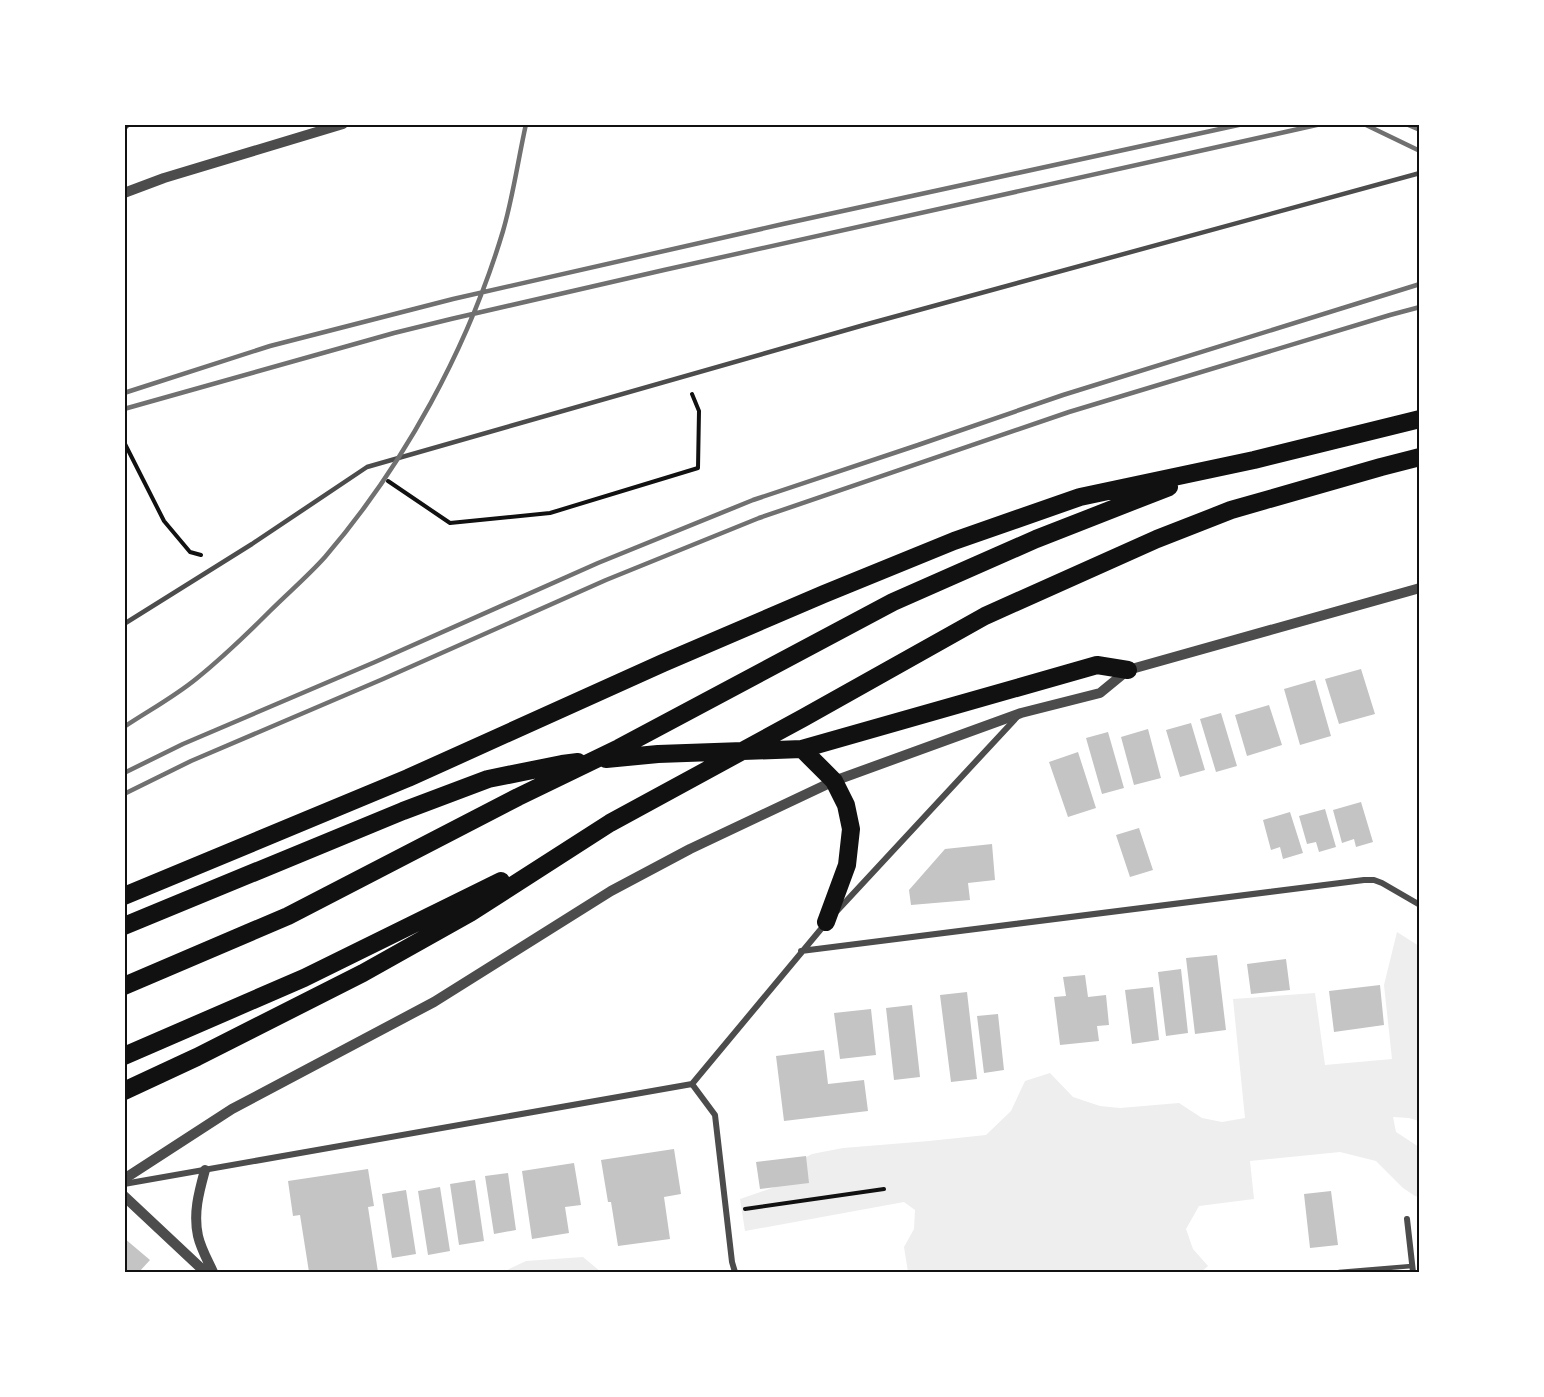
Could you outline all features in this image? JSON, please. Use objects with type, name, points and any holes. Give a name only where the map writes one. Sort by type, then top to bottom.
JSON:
[{"type":"highway","points":[[124,896],[408,778],[684,654],[954,541],[1080,497],[1254,460],[1419,419]]},
{"type":"highway","points":[[124,1056],[304,978],[471,896],[793,724],[985,616],[1156,539],[1231,510],[1419,458]]},
{"type":"highway","points":[[124,986],[288,916],[518,797],[619,748],[893,602],[1036,539],[1197,477],[1254,460]]},
{"type":"highway","points":[[124,926],[403,811],[488,779],[562,764],[658,754],[802,749],[1097,665],[1128,670]]},
{"type":"highway","points":[[802,749],[834,781],[846,805],[851,829],[847,865],[826,922]]},
{"type":"highway","points":[[124,1091],[197,1057],[363,973],[470,913],[610,823]]},
{"type":"street","points":[[124,193],[164,178],[343,124]]},
{"type":"street","points":[[124,1179],[232,1109],[434,1002],[611,891],[690,849],[834,781],[1021,713],[1100,693],[1128,670],[1419,588]]},
{"type":"street","points":[[124,1184],[692,1084],[826,922],[1021,713]]},
{"type":"street","points":[[801,952],[1364,880],[1382,883],[1419,905]]},
{"type":"street","points":[[692,1084],[715,1115],[735,1272]]},
{"type":"street","points":[[205,1170],[197,1199],[195,1220],[198,1239],[213,1272]]},
{"type":"street","points":[[124,1196],[205,1272]]},
{"type":"street","points":[[1407,1219],[1412,1269]]},
{"type":"lane","points":[[124,624],[367,467],[864,325],[1419,172]]},
{"type":"lane","points":[[1339,1272],[1412,1269]]},
{"type":"path","points":[[367,467],[450,523],[550,513],[698,468],[699,411],[684,376]]},
{"type":"path","points":[[124,442],[164,521],[190,552],[222,562]]},
{"type":"path","points":[[726,1211],[884,1189]]},
{"type":"shaded area","points":[[1397,932],[1419,946],[1419,1121],[1393,1117],[1396,1132],[1419,1147],[1419,1197],[1403,1188],[1376,1161],[1340,1152],[1250,1161],[1254,1199],[1199,1206],[1186,1229],[1193,1249],[1208,1266],[1201,1272],[908,1272],[904,1247],[914,1229],[915,1210],[904,1202],[745,1231],[740,1199],[775,1187],[793,1164],[812,1154],[843,1148],[986,1135],[1011,1111],[1025,1081],[1050,1073],[1073,1097],[1100,1106],[1120,1108],[1179,1103],[1202,1118],[1222,1122],[1245,1118],[1233,999],[1315,993],[1325,1065],[1392,1059],[1384,985]]},
{"type":"shaded area","points":[[583,1257],[601,1272],[503,1272],[526,1261]]},
{"type":"building","points":[[1361,669],[1375,714],[1339,724],[1325,679]]},
{"type":"building","points":[[1315,680],[1331,736],[1300,745],[1284,689]]},
{"type":"building","points":[[1269,705],[1282,745],[1247,756],[1235,715]]},
{"type":"building","points":[[1221,713],[1237,766],[1216,772],[1200,719]]},
{"type":"building","points":[[1191,723],[1205,770],[1180,777],[1166,730]]},
{"type":"building","points":[[1148,729],[1161,778],[1134,785],[1121,737]]},
{"type":"building","points":[[1108,732],[1124,788],[1102,794],[1086,738]]},
{"type":"building","points":[[1078,752],[1096,808],[1068,817],[1049,762]]},
{"type":"building","points":[[1361,802],[1373,842],[1356,847],[1354,839],[1342,843],[1333,810]]},
{"type":"building","points":[[1325,809],[1336,847],[1319,852],[1316,842],[1307,844],[1299,816]]},
{"type":"building","points":[[1290,812],[1303,853],[1283,859],[1280,847],[1271,850],[1263,820]]},
{"type":"building","points":[[1139,828],[1153,870],[1130,877],[1116,835]]},
{"type":"building","points":[[992,844],[995,880],[968,883],[970,900],[911,905],[909,890],[945,849]]},
{"type":"building","points":[[1217,955],[1226,1030],[1195,1034],[1186,958]]},
{"type":"building","points":[[1286,959],[1290,990],[1251,994],[1247,964]]},
{"type":"building","points":[[1181,969],[1188,1033],[1166,1036],[1158,972]]},
{"type":"building","points":[[1085,975],[1088,997],[1106,995],[1109,1025],[1097,1026],[1099,1041],[1060,1045],[1054,997],[1066,996],[1063,977]]},
{"type":"building","points":[[1380,985],[1384,1025],[1334,1032],[1329,991]]},
{"type":"building","points":[[1153,987],[1159,1040],[1132,1044],[1125,990]]},
{"type":"building","points":[[967,992],[977,1079],[951,1082],[940,995]]},
{"type":"building","points":[[912,1005],[920,1077],[894,1080],[886,1008]]},
{"type":"building","points":[[871,1009],[876,1055],[840,1059],[834,1013]]},
{"type":"building","points":[[998,1014],[1004,1070],[984,1073],[977,1016]]},
{"type":"building","points":[[824,1050],[828,1084],[864,1080],[868,1111],[784,1121],[776,1056]]},
{"type":"building","points":[[674,1149],[681,1194],[664,1197],[670,1239],[618,1246],[601,1160]]},
{"type":"building","points":[[806,1156],[809,1183],[760,1189],[756,1162]]},
{"type":"building","points":[[574,1163],[581,1205],[565,1207],[569,1233],[532,1239],[522,1171]]},
{"type":"building","points":[[368,1169],[374,1206],[368,1207],[378,1272],[309,1272],[300,1215],[293,1216],[288,1181]]},
{"type":"building","points":[[508,1173],[516,1230],[494,1234],[485,1176]]},
{"type":"building","points":[[475,1180],[484,1241],[459,1245],[450,1184]]},
{"type":"building","points":[[440,1187],[450,1251],[428,1255],[418,1191]]},
{"type":"building","points":[[406,1190],[416,1254],[392,1258],[382,1194]]},
{"type":"building","points":[[1331,1191],[1338,1245],[1310,1248],[1304,1194]]},
{"type":"building","points":[[124,1238],[150,1260],[139,1272],[124,1272]]},
{"type":"railway","points":[[124,727],[188,686],[243,637],[325,557],[381,484],[430,403],[472,318],[503,231],[526,124]]},
{"type":"railway","points":[[124,393],[270,346],[453,299],[783,224],[1243,124]]},
{"type":"railway","points":[[124,409],[451,319],[1321,124]]},
{"type":"railway","points":[[1364,124],[1420,151]]},
{"type":"railway","points":[[1406,124],[1420,130]]},
{"type":"railway","points":[[124,773],[183,744],[598,563],[753,500],[1063,395],[1420,284]]},
{"type":"railway","points":[[124,794],[191,761],[606,580],[759,518],[1069,412],[1420,307]]}]
